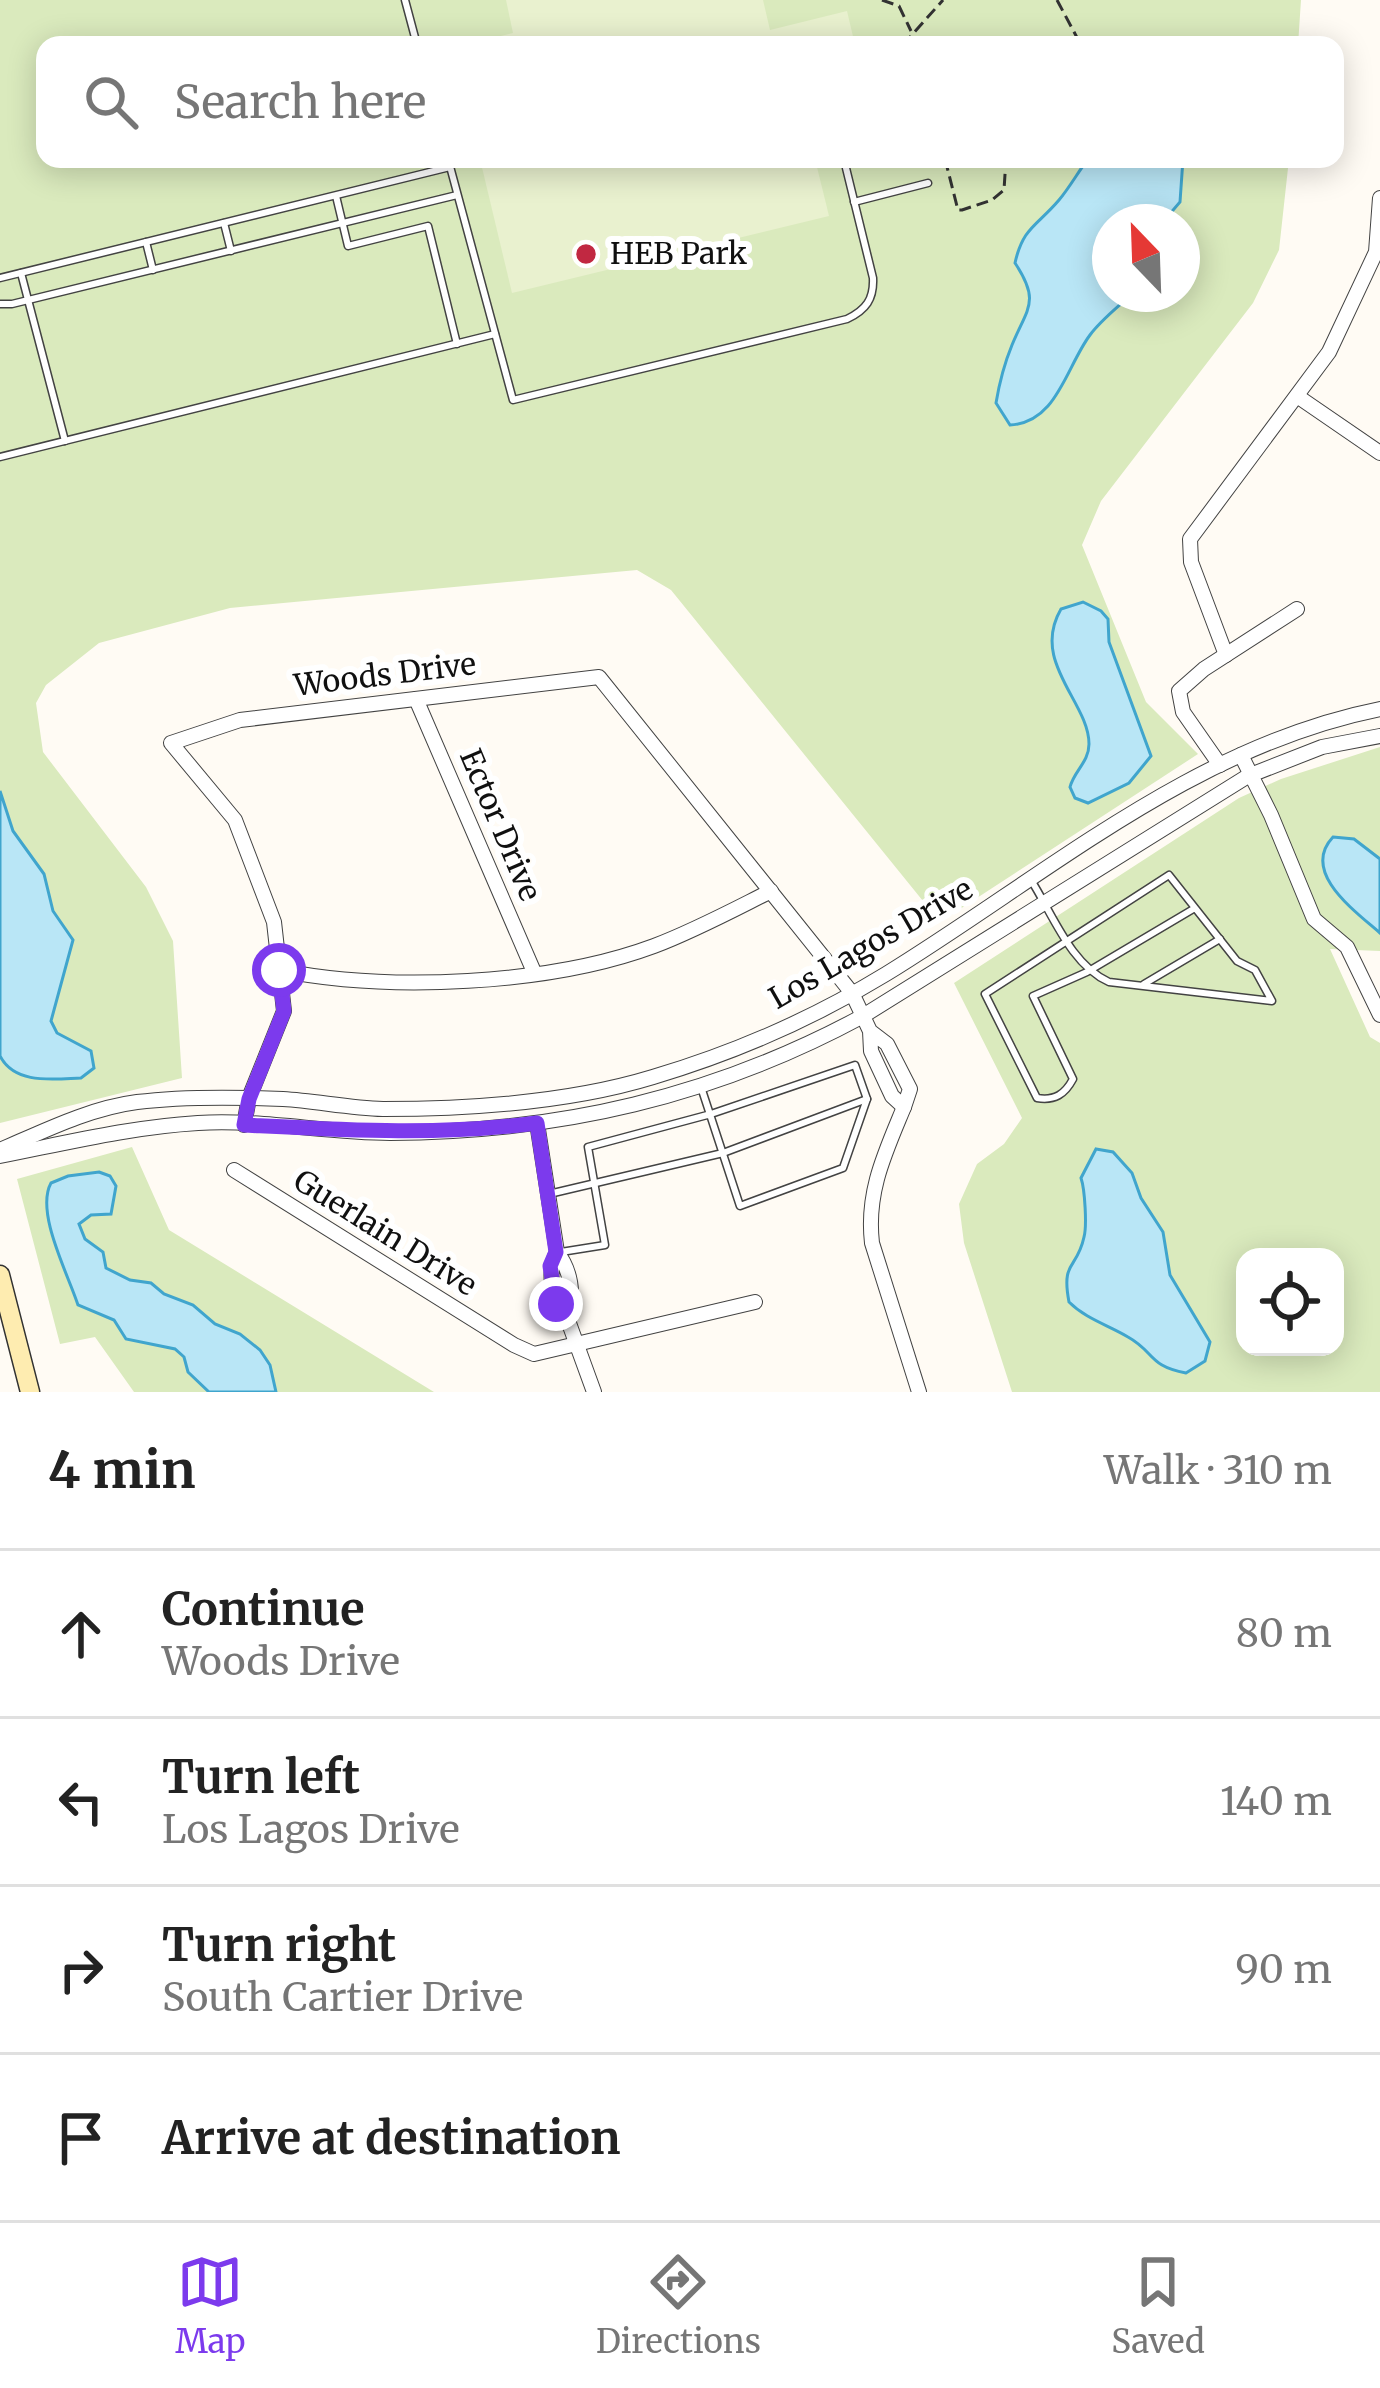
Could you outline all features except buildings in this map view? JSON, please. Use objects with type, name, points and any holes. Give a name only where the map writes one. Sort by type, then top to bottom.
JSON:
[{"type":"main road","points":[[0,1275],[30,1392]]},
{"type":"street","points":[[1226,655],[1191,562],[1190,538],[1329,352],[1378,253],[1380,198]]},
{"type":"street","points":[[1297,396],[1380,453]]},
{"type":"street","points":[[1220,765],[1183,712],[1179,691],[1185,682],[1298,609]]},
{"type":"street","name":"Woods Drive","points":[[244,1125],[249,1099],[284,1011],[274,922],[236,820],[170,743],[240,720],[599,677],[852,993],[867,1024],[871,1052],[892,1096],[904,1107],[877,1173],[869,1222],[919,1392]]},
{"type":"street","name":"Ector Drive","points":[[416,699],[534,972]]},
{"type":"street","name":"Los Lagos Drive","points":[[0,1153],[67,1121],[133,1102],[249,1099],[380,1109],[590,1093],[708,1059],[852,993],[1129,813],[1241,754],[1380,709]]},
{"type":"street","name":"Los Lagos Drive","points":[[0,1153],[202,1123],[386,1133],[483,1130],[660,1101],[867,1024],[1045,902],[1248,776],[1322,747],[1380,736]]},
{"type":"street","points":[[1241,754],[1314,919],[1347,947],[1380,1015]]},
{"type":"street","points":[[279,970],[395,983],[482,980],[604,961],[653,946],[771,891]]},
{"type":"street","points":[[537,1123],[556,1252],[550,1266],[561,1284],[556,1304],[566,1315],[594,1392]]},
{"type":"street","name":"Guerlain Drive","points":[[234,1170],[514,1346],[534,1354],[754,1302]]},
{"type":"lane","points":[[405,0],[415,36]]},
{"type":"lane","points":[[0,278],[431,168]]},
{"type":"lane","points":[[450,168],[513,400],[847,319],[868,304],[874,288],[845,168]]},
{"type":"lane","points":[[854,202],[928,183]]},
{"type":"lane","points":[[335,195],[348,246],[428,226],[457,344]]},
{"type":"lane","points":[[0,304],[458,195]]},
{"type":"lane","points":[[224,223],[231,250]]},
{"type":"lane","points":[[146,242],[153,270]]},
{"type":"lane","points":[[21,273],[64,441]]},
{"type":"lane","points":[[0,458],[495,334]]},
{"type":"lane","points":[[1031,880],[1045,902],[1068,940],[1087,972],[1108,982],[1272,1001],[1255,970],[1237,961],[1220,939],[1195,908],[1168,875],[1068,940],[985,994],[1037,1098],[1049,1100],[1066,1092],[1073,1078],[1033,996],[1087,972],[1195,908]]},
{"type":"lane","points":[[1141,986],[1220,939]]},
{"type":"lane","points":[[556,1252],[605,1246],[588,1147],[711,1114],[855,1065],[867,1099],[843,1168],[740,1207],[711,1114],[700,1087]]},
{"type":"lane","points":[[548,1194],[723,1153],[867,1099]]},
{"type":"path","points":[[882,0],[899,6],[911,31]]},
{"type":"path","points":[[908,36],[943,0]]},
{"type":"path","points":[[1057,0],[1076,36]]},
{"type":"path","points":[[947,168],[958,210],[962,210],[998,197],[1008,168]]},
{"type":"green space","points":[[0,0],[1301,0],[1299,36],[36,36],[36,168],[1288,168],[1279,250],[1253,303],[1101,501],[1082,545],[1146,702],[1198,754],[940,922],[671,590],[637,570],[230,608],[99,643],[46,685],[36,703],[43,752],[146,887],[173,941],[182,1078],[0,1123]]},
{"type":"green space","points":[[506,0],[763,0],[770,30],[847,11],[853,36],[501,36],[513,33]]},
{"type":"green space","name":"HEB Park","points":[[482,168],[817,168],[829,216],[512,293]]},
{"type":"green space","points":[[1380,747],[1380,951],[1330,949],[1370,1037],[1380,1043],[1380,1392],[1012,1392],[964,1243],[959,1204],[977,1164],[1004,1144],[1022,1118],[954,983],[1239,798]]},
{"type":"green space","points":[[132,1147],[169,1230],[434,1392],[134,1392],[95,1337],[60,1344],[17,1179]]},
{"type":"water","points":[[1082,168],[1182,168],[1178,204],[1092,204],[1092,312],[1112,312],[1090,335],[1050,404],[1026,422],[1010,425],[996,403],[1007,359],[1029,305],[1028,287],[1015,263],[1027,234]]},
{"type":"water","points":[[1083,602],[1108,619],[1109,642],[1151,756],[1129,783],[1088,803],[1075,798],[1070,787],[1088,750],[1087,728],[1052,647],[1061,609]]},
{"type":"water","points":[[0,791],[13,831],[44,874],[53,911],[73,940],[51,1021],[57,1033],[91,1051],[94,1068],[81,1078],[25,1076],[0,1056]]},
{"type":"water","points":[[1333,837],[1354,839],[1380,859],[1380,933],[1345,902],[1327,877],[1325,850]]},
{"type":"water","points":[[1096,1149],[1113,1152],[1132,1173],[1141,1198],[1163,1232],[1170,1275],[1210,1342],[1205,1361],[1186,1373],[1165,1367],[1137,1343],[1069,1302],[1068,1272],[1085,1232],[1081,1178]]},
{"type":"water","points":[[99,1172],[110,1176],[116,1186],[111,1214],[91,1215],[79,1224],[85,1239],[103,1252],[106,1268],[130,1280],[151,1283],[164,1294],[193,1305],[215,1324],[240,1334],[270,1365],[276,1392],[209,1392],[188,1372],[184,1357],[175,1349],[126,1339],[114,1320],[78,1305],[50,1226],[47,1195],[51,1183]]},
{"type":"place","name":"HEB Park","points":[[586,254]]},
{"type":"route","points":[[279,970],[284,1011],[249,1099],[244,1125],[386,1133],[537,1123],[556,1252],[550,1266],[556,1304]]}]
